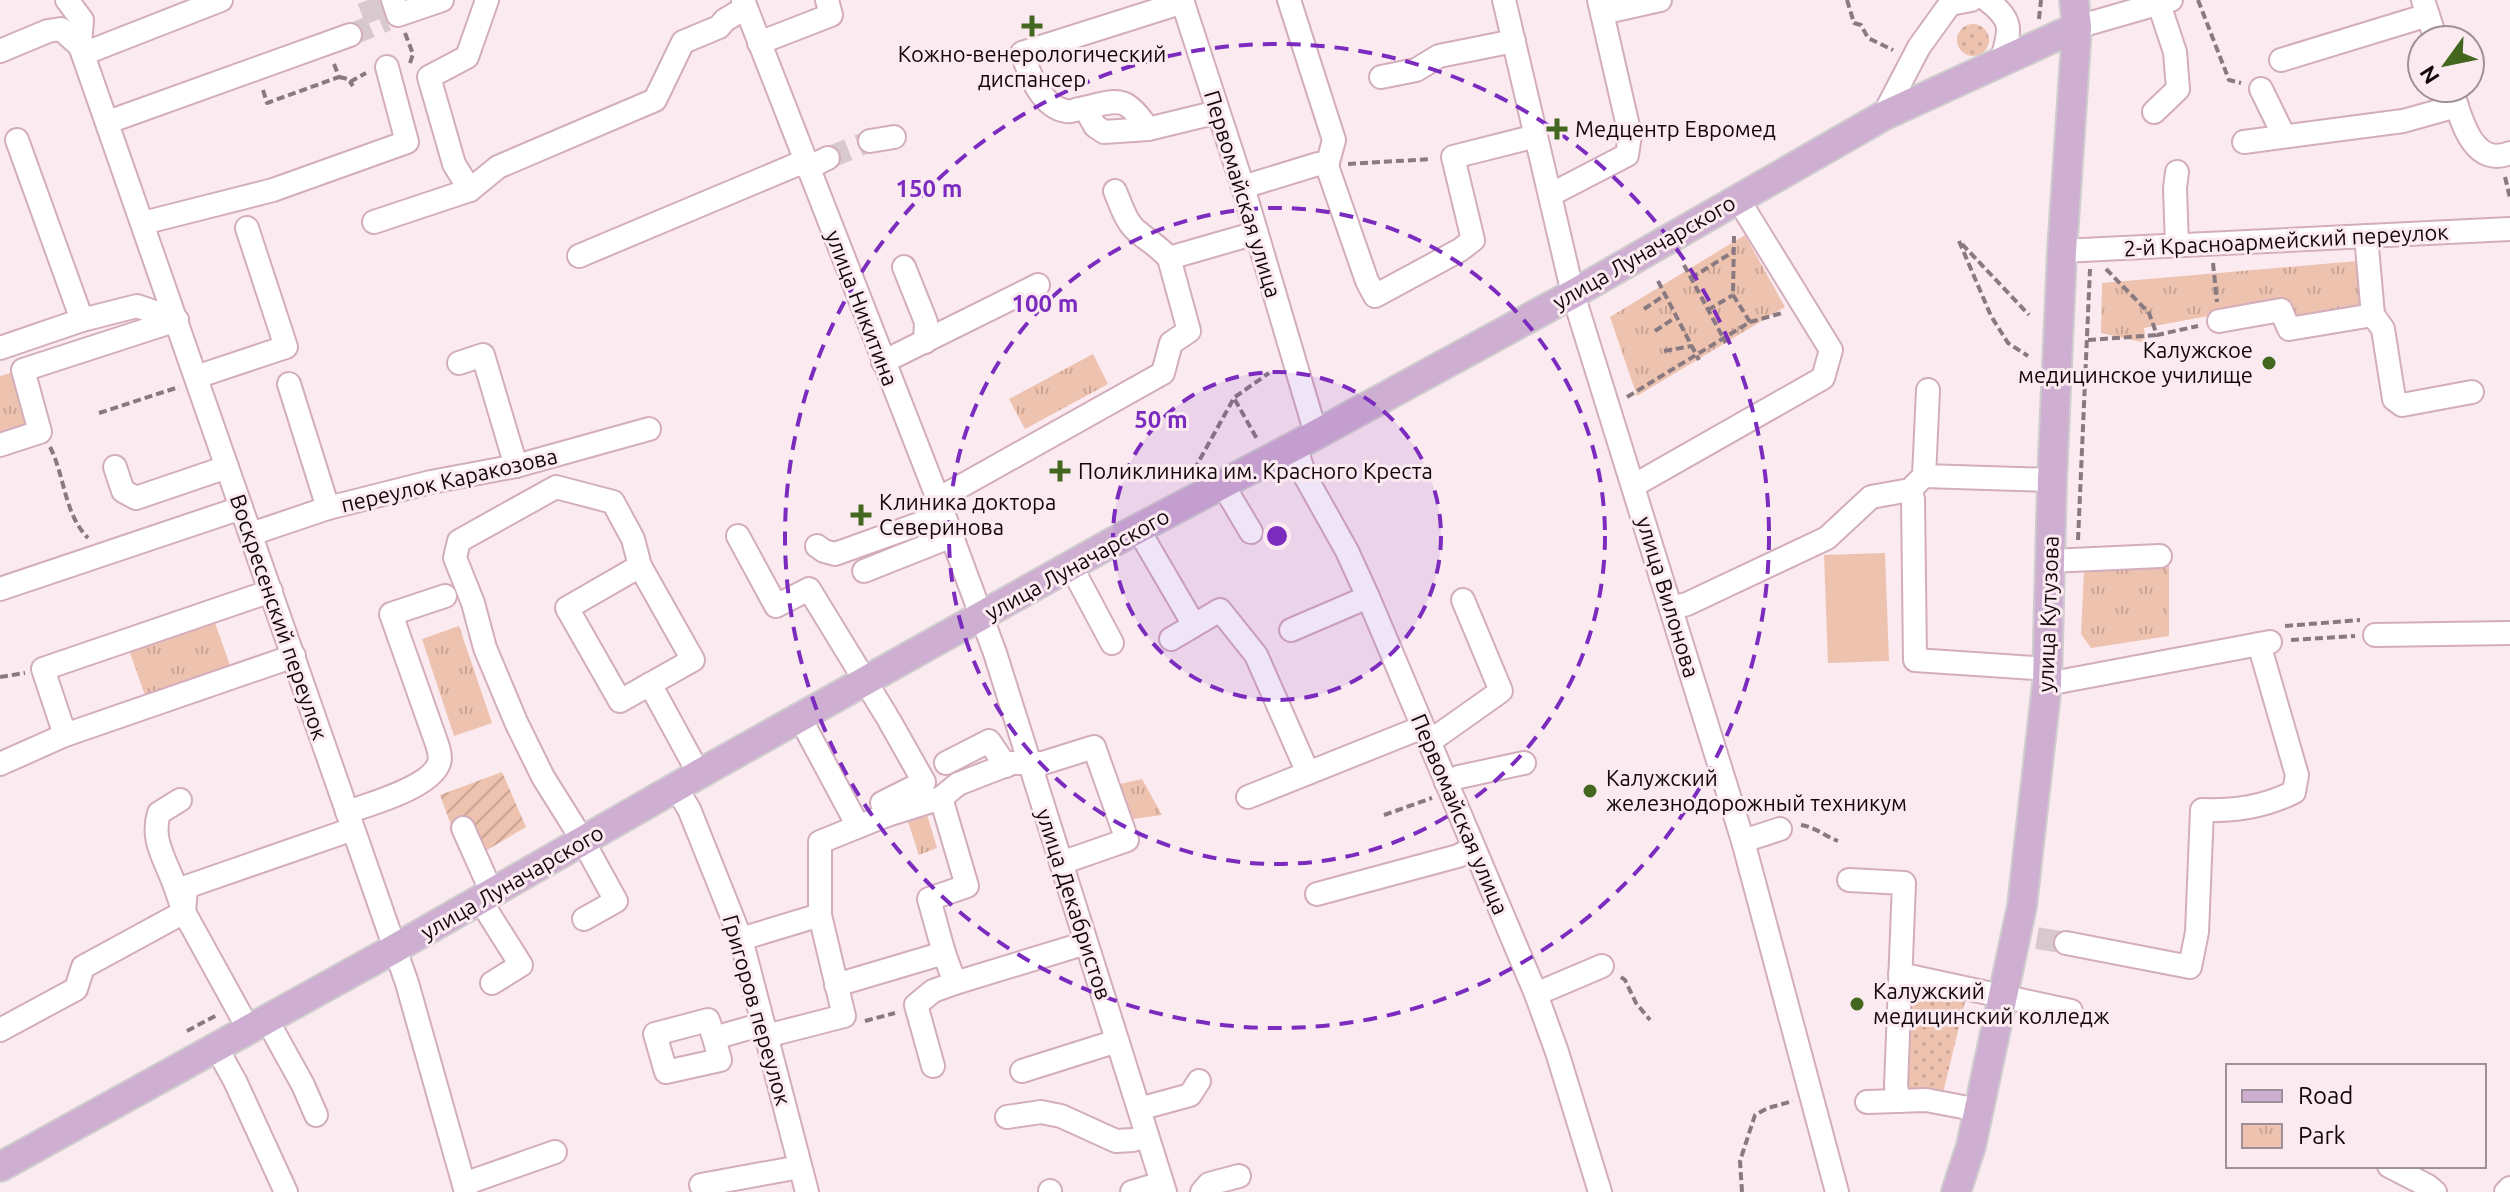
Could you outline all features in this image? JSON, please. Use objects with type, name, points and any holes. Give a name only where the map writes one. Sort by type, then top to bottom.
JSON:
[{"type":"main road","name":"улица Луначарского","points":[[0,1167],[394,949],[1071,566],[1573,294],[1883,116],[2001,62],[2076,14]]},
{"type":"main road","name":"улица Кутузова","points":[[1956,1192],[1971,1146],[2003,996],[2027,936],[2022,906],[2064,561],[2052,480],[2076,14]]},
{"type":"street","name":"Воскресенский переулок","points":[[67,0],[82,20],[82,50],[177,320],[188,382],[227,467],[407,983],[465,1188]]},
{"type":"street","points":[[0,51],[48,31],[61,29],[82,50],[221,0]]},
{"type":"street","points":[[392,12],[442,0]]},
{"type":"street","points":[[470,190],[454,164],[429,77],[467,57],[487,0]]},
{"type":"street","points":[[759,43],[831,15],[827,0]]},
{"type":"street","points":[[1289,0],[1334,140],[1327,166],[1375,296],[1473,240],[1453,157],[1536,136]]},
{"type":"street","name":"улица Вилонова","points":[[1504,0],[1573,294],[1743,841],[1833,1191]]},
{"type":"street","points":[[1550,195],[1627,155],[1630,135],[1601,6],[1660,0]]},
{"type":"street","points":[[1883,116],[1919,47],[1950,4],[1971,0]]},
{"type":"street","points":[[1987,0],[2003,12],[2009,34],[2001,62]]},
{"type":"street","points":[[1182,1],[1022,53],[1030,75],[1049,103],[1066,111],[1112,100],[1135,109],[1148,129],[1218,112]]},
{"type":"street","name":"Первомайская улица","points":[[1182,1],[1256,233],[1305,440],[1305,476],[1347,551],[1368,597],[1426,734],[1440,790],[1474,848],[1536,994],[1600,1192]]},
{"type":"street","points":[[2154,112],[2178,89],[2175,52],[2165,2]]},
{"type":"street","name":"улица Луначарского","points":[[2076,14],[2165,2]]},
{"type":"street","points":[[374,222],[470,190],[498,167],[655,100],[683,42],[719,27],[744,4]]},
{"type":"street","name":"улица Никитина","points":[[744,4],[982,616]]},
{"type":"street","points":[[2281,60],[2426,7]]},
{"type":"street","points":[[108,122],[350,35]]},
{"type":"street","points":[[1381,77],[1416,70],[1439,56],[1514,41]]},
{"type":"street","points":[[143,223],[273,190],[407,142],[398,67]]},
{"type":"street","points":[[2261,89],[2284,136]]},
{"type":"street","points":[[2244,142],[2403,121],[2439,104]]},
{"type":"street","points":[[2456,104],[2465,131],[2481,151],[2501,157],[2510,153]]},
{"type":"street","points":[[870,141],[894,137]]},
{"type":"street","points":[[17,140],[82,320]]},
{"type":"street","points":[[579,256],[806,164],[828,158]]},
{"type":"street","points":[[1243,187],[1318,164],[1327,166]]},
{"type":"street","points":[[2177,172],[2177,246]]},
{"type":"street","points":[[864,571],[1163,373],[1171,343],[1189,331],[1169,258],[1156,244],[1136,231],[1115,191]]},
{"type":"street","points":[[1633,486],[1823,378],[1831,350],[1738,199]]},
{"type":"street","points":[[188,382],[286,347],[247,228]]},
{"type":"street","name":"2-й Красноармейский переулок","points":[[2062,251],[2510,229]]},
{"type":"street","points":[[1169,258],[1256,233]]},
{"type":"street","points":[[2366,236],[2373,315],[2383,329],[2394,399],[2402,405],[2472,392]]},
{"type":"street","points":[[904,267],[926,322],[925,342]]},
{"type":"street","points":[[883,362],[1038,285]]},
{"type":"street","points":[[0,348],[82,320],[137,306],[177,320]]},
{"type":"street","points":[[2219,321],[2281,310],[2289,329],[2373,315]]},
{"type":"street","points":[[0,355],[4,361],[23,370],[177,320]]},
{"type":"street","points":[[459,363],[483,355],[516,466]]},
{"type":"street","points":[[0,445],[40,432],[23,370]]},
{"type":"street","points":[[289,384],[328,508]]},
{"type":"street","points":[[1928,390],[1913,499],[1915,660],[2048,676],[2266,643],[2297,775],[2294,792],[2237,811],[2202,810],[2197,932],[2190,967],[2066,943]]},
{"type":"street","name":"переулок Каракозова","points":[[251,534],[328,508],[431,482],[516,466],[649,429]]},
{"type":"street","points":[[115,467],[123,491],[136,498],[227,467]]},
{"type":"street","points":[[1672,608],[1687,604],[1827,538],[1871,497],[1917,483],[2052,480]]},
{"type":"street","points":[[1223,485],[1251,532]]},
{"type":"street","points":[[584,919],[616,901],[543,777],[516,722],[485,648],[473,603],[455,558],[459,541],[556,487],[613,502],[633,539],[640,566],[693,660],[620,701],[567,608],[640,566]]},
{"type":"street","points":[[0,589],[241,508]]},
{"type":"street","points":[[817,546],[835,554],[945,517]]},
{"type":"street","points":[[1138,529],[1194,625]]},
{"type":"street","points":[[738,536],[776,606],[809,589],[924,782],[882,803],[887,815]]},
{"type":"street","points":[[2064,561],[2160,556]]},
{"type":"street","points":[[1071,566],[1112,643]]},
{"type":"street","points":[[65,735],[43,669],[271,591]]},
{"type":"street","points":[[184,912],[186,887],[350,821],[422,783],[435,772],[440,759],[437,744],[391,614],[445,596]]},
{"type":"street","points":[[1291,630],[1368,597]]},
{"type":"street","points":[[1248,797],[1308,773],[1426,734],[1501,691],[1463,600]]},
{"type":"street","points":[[1171,639],[1220,610],[1256,655],[1308,773]]},
{"type":"street","name":"улица Декабристов","points":[[982,616],[1164,1188]]},
{"type":"street","points":[[2375,635],[2510,633]]},
{"type":"street","points":[[0,764],[65,735],[294,656]]},
{"type":"street","name":"Григоров переулок","points":[[650,684],[687,781],[689,809],[741,939],[807,1192]]},
{"type":"street","points":[[800,718],[858,826]]},
{"type":"street","points":[[946,763],[989,741],[1006,766]]},
{"type":"street","points":[[714,1038],[844,1016],[820,915],[820,842],[887,815],[941,798],[958,784],[1012,763],[1043,763],[1094,747],[1127,840],[1061,863]]},
{"type":"street","points":[[1440,790],[1459,777],[1524,763]]},
{"type":"street","points":[[941,798],[967,886],[929,899],[955,983]]},
{"type":"street","points":[[180,800],[159,813],[154,827],[161,858],[184,912],[258,1025],[303,1085],[316,1115]]},
{"type":"street","points":[[463,828],[486,897],[521,965],[492,983]]},
{"type":"street","points":[[1743,841],[1780,829]]},
{"type":"street","points":[[1317,894],[1458,856],[1474,848]]},
{"type":"street","points":[[1849,880],[1904,883],[1896,1086],[1899,1101]]},
{"type":"street","points":[[0,1030],[76,989],[83,967],[184,912]]},
{"type":"street","points":[[741,939],[820,915]]},
{"type":"street","points":[[933,1066],[916,1005],[933,991],[1086,943]]},
{"type":"street","points":[[836,985],[944,953]]},
{"type":"street","points":[[1536,994],[1602,966]]},
{"type":"street","points":[[1900,974],[2071,1011]]},
{"type":"street","points":[[1022,1071],[1117,1041]]},
{"type":"street","points":[[216,1047],[286,1192]]},
{"type":"street","points":[[1139,1109],[1190,1095],[1199,1081]]},
{"type":"street","points":[[1867,1102],[1926,1100],[1979,1110]]},
{"type":"street","points":[[1007,1117],[1041,1112],[1061,1116],[1116,1141],[1147,1136]]},
{"type":"street","points":[[465,1188],[555,1152]]},
{"type":"street","points":[[701,1185],[800,1167]]},
{"type":"street","points":[[2393,1168],[2435,1192]]},
{"type":"street","points":[[1202,1192],[1209,1184],[1239,1176]]},
{"type":"street","points":[[1132,1192],[1164,1188]]},
{"type":"path","points":[[1847,0],[1854,23],[1861,25],[1868,38],[1893,50]]},
{"type":"path","points":[[2198,0],[2229,80],[2261,89]]},
{"type":"path","points":[[398,67],[413,54]]},
{"type":"path","points":[[334,63],[339,77]]},
{"type":"path","points":[[263,89],[267,103],[339,77],[348,79],[353,86]]},
{"type":"path","points":[[1327,166],[1453,157]]},
{"type":"path","points":[[1734,236],[1733,295],[1750,322]]},
{"type":"path","points":[[2028,356],[2008,343],[1991,316],[1959,241],[2029,315]]},
{"type":"path","points":[[1691,278],[1733,252]]},
{"type":"path","points":[[2088,340],[2157,335],[2219,321],[2212,261]]},
{"type":"path","points":[[1684,265],[1724,341]]},
{"type":"path","points":[[2104,268],[2149,313],[2157,335]]},
{"type":"path","points":[[1658,281],[1698,358]]},
{"type":"path","points":[[2064,561],[2091,288]]},
{"type":"path","points":[[1644,309],[1665,295]]},
{"type":"path","points":[[1708,310],[1733,295]]},
{"type":"path","points":[[1625,399],[1698,358],[1750,322],[1803,306]]},
{"type":"path","points":[[1655,331],[1677,317]]},
{"type":"path","points":[[1664,351],[1692,346]]},
{"type":"path","points":[[1191,476],[1234,398],[1269,373]]},
{"type":"path","points":[[99,413],[188,382]]},
{"type":"path","points":[[1234,398],[1257,439]]},
{"type":"path","points":[[40,432],[58,462],[70,508],[84,534],[105,552]]},
{"type":"path","points":[[2266,643],[2375,635]]},
{"type":"path","points":[[1384,815],[1440,790]]},
{"type":"path","points":[[1780,829],[1803,824],[1838,841]]},
{"type":"path","points":[[1602,966],[1625,980],[1636,1003],[1650,1020]]},
{"type":"path","points":[[844,1016],[861,1021],[880,1018],[916,1005]]},
{"type":"path","points":[[1742,1192],[1740,1161],[1755,1115],[1799,1099]]},
{"type":"green space","points":[[1973,24],[1985,28],[1989,40],[1985,52],[1973,56],[1961,52],[1957,40],[1961,28]]},
{"type":"green space","points":[[1745,235],[1785,307],[1637,396],[1610,317]]},
{"type":"green space","points":[[2357,261],[2360,304],[2296,320],[2288,301],[2144,328],[2146,343],[2101,333],[2102,283]]},
{"type":"green space","points":[[1093,354],[1108,384],[1025,429],[1009,399]]},
{"type":"green space","points":[[11,373],[29,429],[0,438],[0,376]]},
{"type":"green space","points":[[1885,553],[1889,661],[1828,663],[1824,555]]},
{"type":"green space","points":[[2169,566],[2169,636],[2091,648],[2081,634],[2084,571]]},
{"type":"green space","points":[[214,620],[231,668],[146,698],[129,650]]},
{"type":"green space","points":[[459,626],[492,723],[454,736],[422,639]]},
{"type":"green space","points":[[502,772],[526,827],[465,863],[440,795]]},
{"type":"green space","points":[[1142,779],[1162,815],[1133,819],[1120,784]]},
{"type":"green space","points":[[926,811],[937,848],[919,855],[908,822]]},
{"type":"green space","points":[[1909,987],[1966,998],[1943,1093],[1909,1088]]},
{"type":"tunnel","points":[[368,0],[377,24]]},
{"type":"tunnel","points":[[350,35],[387,20]]},
{"type":"tunnel","points":[[828,158],[870,141]]},
{"type":"tunnel","points":[[2037,938],[2066,943]]},
{"type":"place","name":"Кожно-венерологический диспансер","points":[[1032,26]]},
{"type":"place","name":"Медцентр Евромед","points":[[1557,129]]},
{"type":"place","name":"Калужское медицинское училище","points":[[2269,363]]},
{"type":"place","name":"Поликлиника им. Красного Креста","points":[[1060,471]]},
{"type":"place","name":"Клиника доктора Северинова","points":[[861,515]]},
{"type":"place","name":"Калужский железнодорожный техникум","points":[[1590,791]]},
{"type":"place","name":"Калужский медицинский колледж","points":[[1857,1004]]}]
